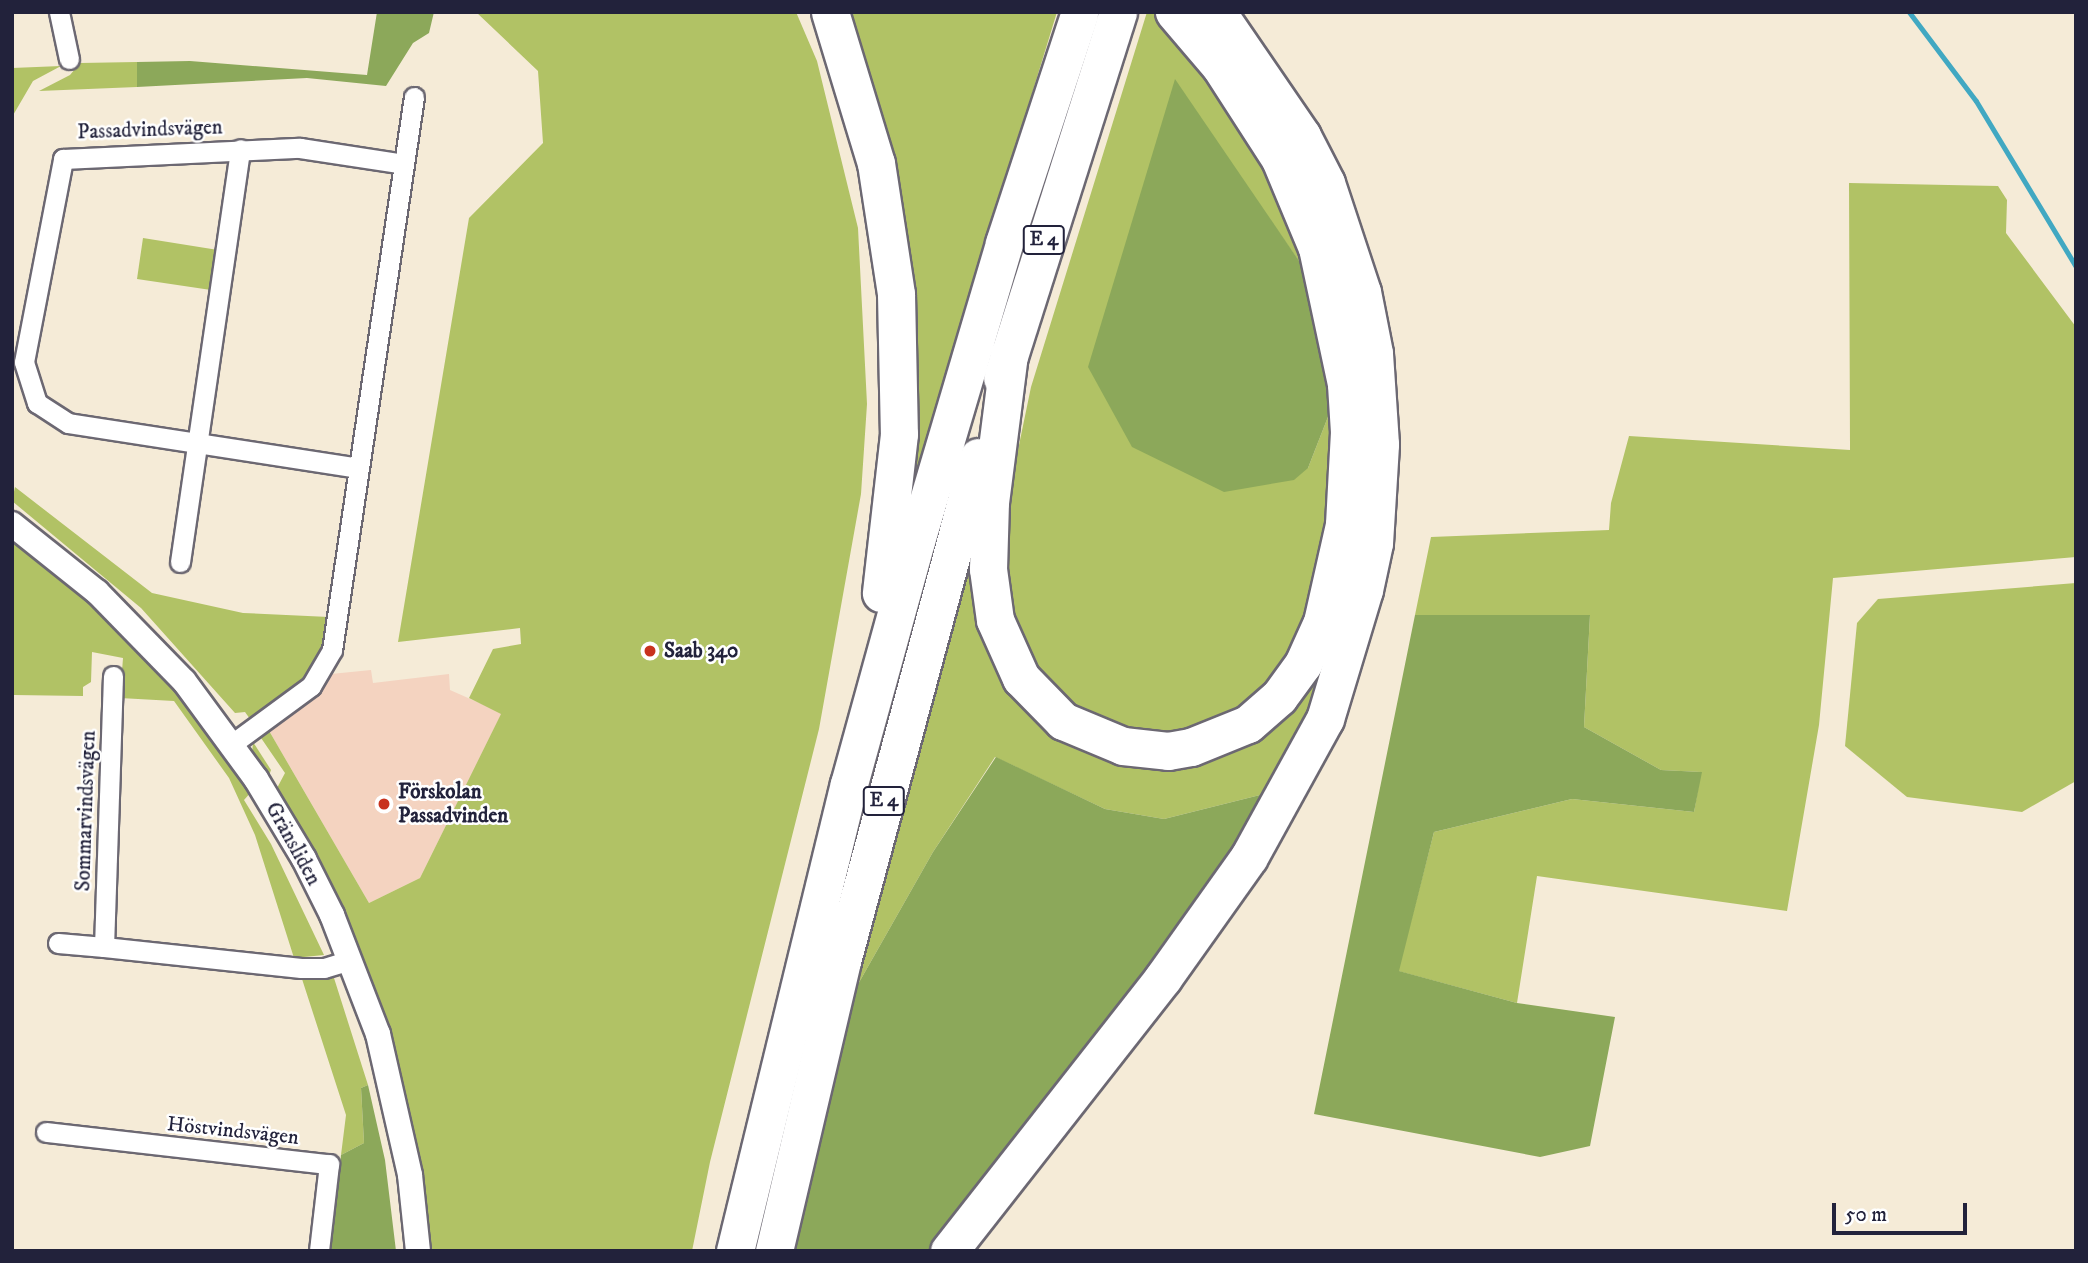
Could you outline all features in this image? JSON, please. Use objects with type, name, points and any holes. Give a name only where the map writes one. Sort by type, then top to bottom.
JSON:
[{"type":"highway","points":[[830,12],[876,163],[896,295],[898,361],[892,515],[849,784]]},
{"type":"highway","name":"E 4","points":[[735,1251],[849,784],[1004,243],[1080,12]]},
{"type":"highway","name":"E 4","points":[[774,1251],[842,961],[951,551],[1009,354],[1118,12]]},
{"type":"highway","points":[[1009,354],[990,502],[988,569],[995,620],[1021,678],[1063,721],[1123,746],[1168,751],[1191,747],[1248,724],[1279,697],[1303,664],[1325,611],[1344,524],[1349,432],[1346,384],[1317,248],[1280,159],[1220,65],[1195,19]]},
{"type":"highway","points":[[949,1251],[1163,978],[1249,857],[1325,719],[1364,590],[1374,543],[1380,444],[1374,352],[1362,292],[1326,183],[1302,136],[1195,19]]},
{"type":"street","points":[[59,12],[69,59]]},
{"type":"street","points":[[232,744],[311,687],[327,662],[335,638],[414,97]]},
{"type":"street","name":"Passadvindsvägen","points":[[359,468],[59,420],[37,403],[24,362],[63,159],[300,148],[404,164]]},
{"type":"street","name":"Passadvindsvägen","points":[[180,562],[240,149]]},
{"type":"street","name":"Gränsliden","points":[[12,524],[125,618],[184,681],[232,744],[304,859],[350,960],[392,1087],[410,1175],[418,1251]]},
{"type":"street","name":"Sommarvindsvägen","points":[[104,947],[113,676]]},
{"type":"street","points":[[58,943],[301,968],[324,968],[350,960]]},
{"type":"street","name":"Höstvindsvägen","points":[[46,1132],[329,1164],[319,1251]]},
{"type":"shaded area","name":"Förskolan Passadvinden","points":[[371,670],[373,683],[449,674],[450,690],[502,713],[420,878],[369,903],[268,729],[319,693],[331,674]]},
{"type":"green space","points":[[377,12],[434,12],[429,33],[413,43],[386,86],[307,78],[137,87],[137,62],[190,61],[367,75]]},
{"type":"green space","points":[[476,12],[796,12],[817,61],[858,228],[867,404],[861,494],[819,729],[710,1162],[692,1251],[429,1251],[421,1177],[394,1051],[276,790],[285,773],[259,735],[268,729],[369,903],[420,878],[501,714],[469,698],[493,649],[521,644],[520,628],[398,642],[469,218],[543,143],[538,71]]},
{"type":"green space","points":[[845,12],[1057,12],[915,476],[905,479]]},
{"type":"green space","points":[[1147,12],[1154,12],[1191,51],[1266,167],[1310,277],[1254,197],[1308,468],[1333,404],[1325,559],[1290,659],[1234,718],[1195,731],[1154,737],[1121,733],[1055,696],[1016,640],[1003,577],[1006,508],[1031,387]]},
{"type":"green space","points":[[137,62],[137,87],[39,91],[70,75],[80,63]]},
{"type":"green space","points":[[61,66],[33,81],[12,117],[12,68]]},
{"type":"green space","points":[[1175,79],[1310,277],[1333,404],[1308,468],[1294,480],[1224,492],[1132,447],[1088,367]]},
{"type":"green space","points":[[1849,183],[1998,186],[2007,200],[2006,233],[2076,327],[2076,557],[1833,578],[1819,725],[1787,911],[1537,876],[1517,1003],[1398,971],[1434,832],[1572,799],[1694,812],[1701,772],[1661,770],[1584,727],[1590,615],[1415,615],[1431,537],[1609,530],[1611,503],[1629,436],[1850,450]]},
{"type":"green space","points":[[143,238],[218,250],[211,290],[137,279]]},
{"type":"green space","points":[[1339,262],[1325,680],[1272,792],[1164,819],[1105,809],[995,757],[933,852],[857,986],[975,540],[999,666],[1166,763],[1323,657]]},
{"type":"green space","points":[[15,487],[152,593],[243,613],[329,617],[319,658],[301,685],[250,719],[245,712],[235,713],[141,608],[12,501]]},
{"type":"green space","points":[[12,538],[65,575],[176,688],[252,791],[244,800],[271,844],[324,955],[294,958],[255,835],[229,778],[174,701],[120,698],[123,658],[92,652],[91,682],[83,687],[83,696],[14,695],[12,770]]},
{"type":"green space","points":[[2076,583],[2076,781],[2022,812],[1907,797],[1845,746],[1857,623],[1878,599]]},
{"type":"green space","points":[[1415,615],[1590,615],[1584,727],[1661,770],[1702,772],[1694,812],[1572,799],[1434,832],[1399,971],[1517,1003],[1615,1017],[1590,1146],[1540,1157],[1314,1114]]},
{"type":"green space","points":[[253,742],[271,770],[268,778],[252,754]]},
{"type":"green space","points":[[996,757],[1105,809],[1164,819],[1272,792],[1204,899],[933,1251],[794,1251],[857,986],[933,852]]},
{"type":"green space","points":[[329,976],[334,978],[368,1085],[361,1088],[364,1143],[341,1155],[346,1115],[302,979]]},
{"type":"green space","points":[[368,1085],[385,1160],[396,1251],[331,1251],[341,1155],[364,1143],[361,1088]]},
{"type":"waterway","points":[[1909,12],[1976,101],[2076,267]]},
{"type":"place","name":"Saab 340","points":[[650,651]]},
{"type":"place","name":"Förskolan Passadvinden","points":[[384,804]]}]
